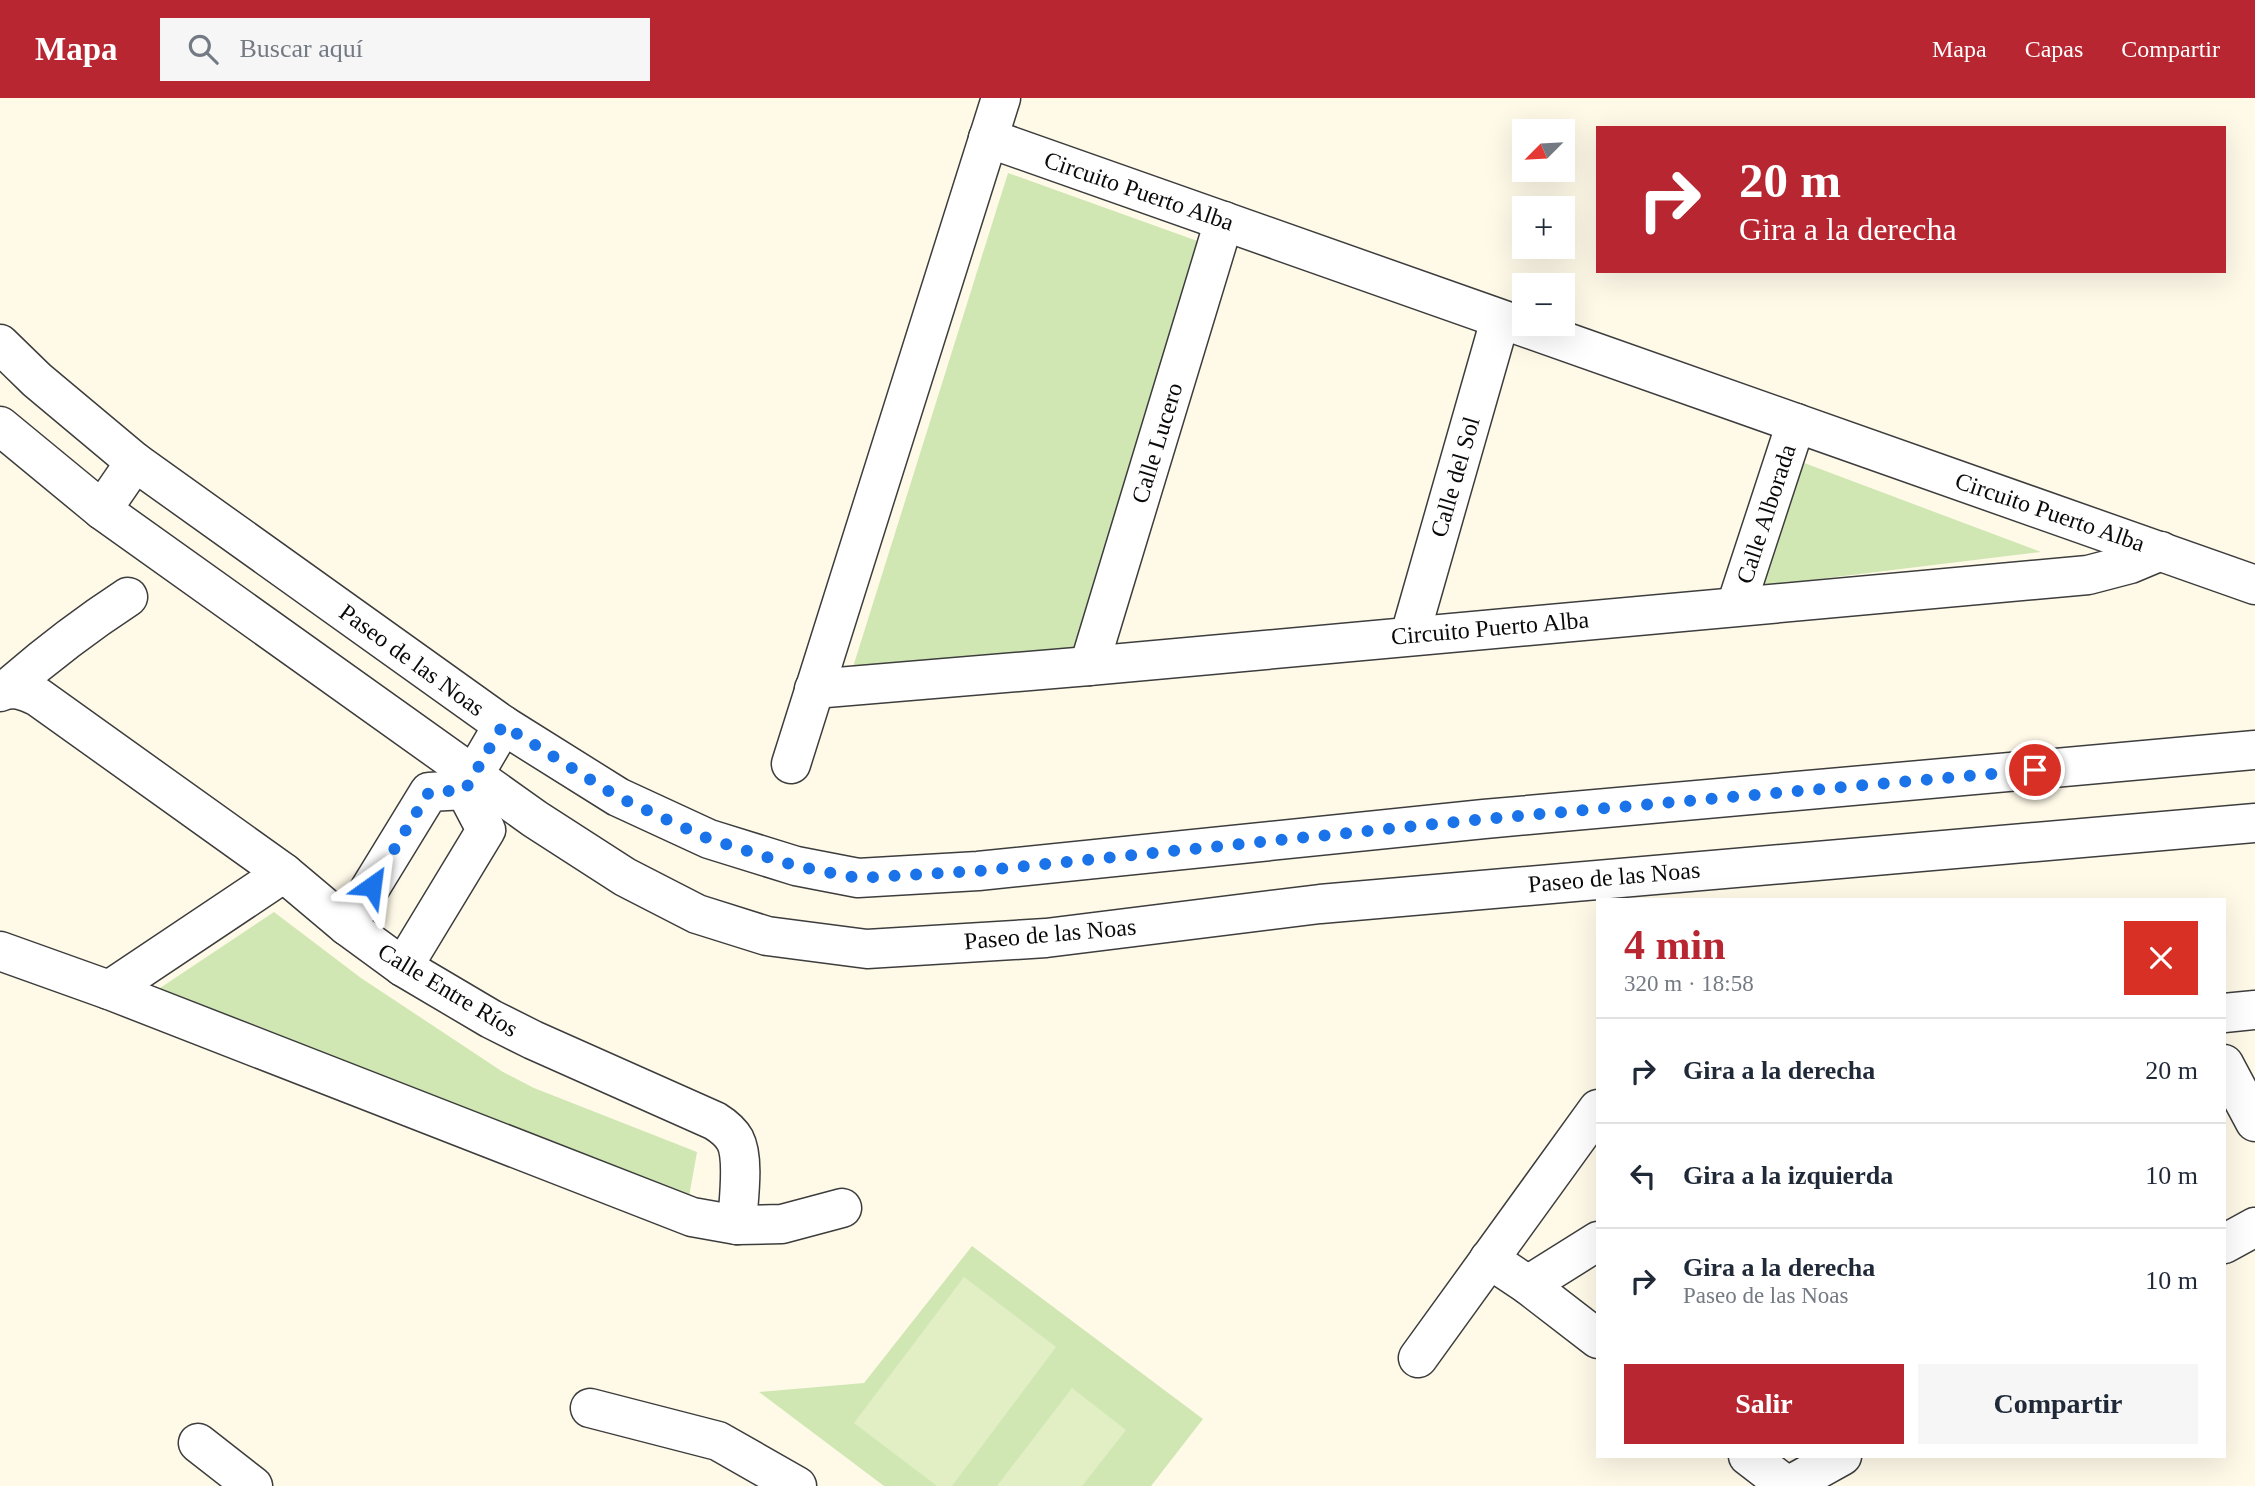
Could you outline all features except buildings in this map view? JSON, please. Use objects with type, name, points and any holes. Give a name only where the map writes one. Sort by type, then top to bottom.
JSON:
[{"type":"street","points":[[792,764],[1002,98]]},
{"type":"street","name":"Circuito Puerto Alba","points":[[988,138],[2255,585]]},
{"type":"street","name":"Calle Lucero","points":[[1089,666],[1224,221]]},
{"type":"street","name":"Calle del Sol","points":[[1410,635],[1500,320]]},
{"type":"street","name":"Paseo de las Noas","points":[[0,344],[37,380],[135,462],[503,725],[618,797],[709,839],[796,866],[858,878],[978,871],[1484,819],[2255,750]]},
{"type":"street","name":"Calle Alborada","points":[[1737,606],[1796,422]]},
{"type":"street","name":"Paseo de las Noas","points":[[0,426],[102,510],[411,732],[456,786],[535,819],[625,877],[697,914],[767,936],[867,949],[1046,938],[1320,904],[2255,823]]},
{"type":"street","points":[[102,510],[135,462]]},
{"type":"street","name":"Circuito Puerto Alba","points":[[814,688],[1089,666],[2088,575],[2130,564],[2161,551]]},
{"type":"street","name":"Calle Entre Ríos","points":[[4,690],[85,625],[128,597]]},
{"type":"street","name":"Calle Entre Ríos","points":[[4,690],[23,690],[38,697],[284,873],[403,967],[512,1030],[715,1121],[728,1130],[736,1143],[739,1158],[737,1225]]},
{"type":"street","points":[[348,926],[503,725]]},
{"type":"street","points":[[456,786],[486,830]]},
{"type":"street","points":[[403,967],[486,830],[502,822],[535,819]]},
{"type":"street","points":[[109,990],[284,873]]},
{"type":"street","points":[[0,951],[109,990],[692,1217],[737,1225],[782,1224],[842,1208]]},
{"type":"street","points":[[2226,1013],[2255,1010]]},
{"type":"street","points":[[2226,1068],[2255,1122]]},
{"type":"street","points":[[1418,1358],[1596,1112]]},
{"type":"street","points":[[2226,1243],[2255,1227]]},
{"type":"street","points":[[1528,1285],[1596,1242]]},
{"type":"street","points":[[1489,1259],[1596,1337]]},
{"type":"street","points":[[590,1408],[718,1441],[797,1486]]},
{"type":"street","points":[[198,1443],[253,1486]]},
{"type":"street","points":[[1751,1458],[1787,1486],[1838,1458]]},
{"type":"green space","points":[[1008,173],[1203,243],[1073,650],[853,667]]},
{"type":"green space","points":[[1799,461],[2041,552],[1761,586]]},
{"type":"green space","points":[[274,912],[361,978],[503,1072],[534,1088],[697,1152],[689,1197],[154,992]]},
{"type":"green space","points":[[972,1246],[1203,1419],[1151,1486],[884,1486],[759,1392],[864,1383]]},
{"type":"green space","points":[[964,1277],[1056,1347],[952,1486],[937,1486],[854,1423]]},
{"type":"green space","points":[[1072,1388],[1126,1430],[1082,1486],[997,1486]]},
{"type":"route","points":[[372,886],[429,792],[465,790],[503,725],[618,797],[709,839],[796,866],[858,878],[978,871],[1484,819],[2035,770]]}]
